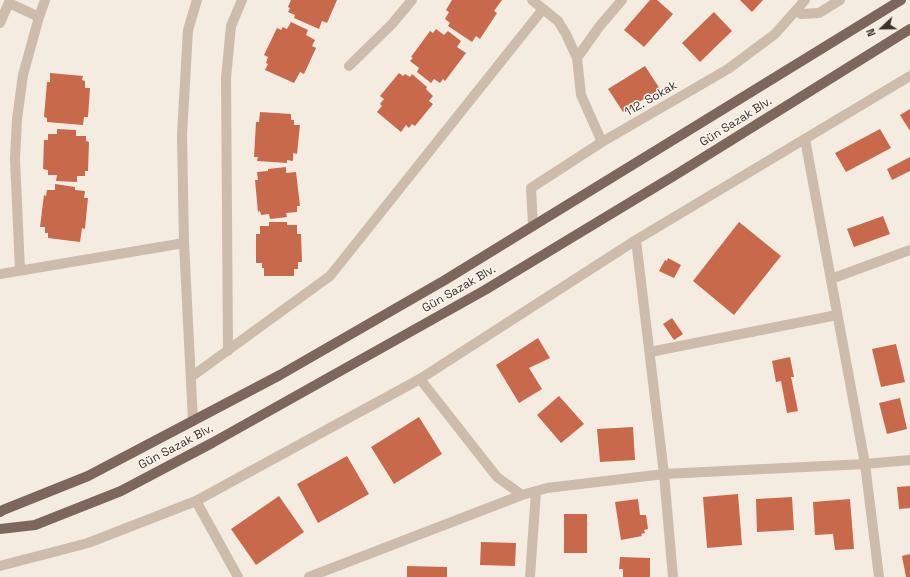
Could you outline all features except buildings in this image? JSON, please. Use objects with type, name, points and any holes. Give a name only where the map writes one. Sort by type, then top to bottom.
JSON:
[{"type":"main road","name":"Gün Sazak Blv.","points":[[0,512],[88,476],[280,375],[438,284],[901,0]]},
{"type":"main road","name":"Gün Sazak Blv.","points":[[0,529],[35,525],[121,491],[212,443],[485,290],[678,174],[910,29]]},
{"type":"street","points":[[20,270],[15,159],[16,119],[23,75],[45,0]]},
{"type":"street","points":[[193,421],[184,243],[182,135],[188,30],[197,0]]},
{"type":"street","points":[[228,350],[226,78],[231,26],[242,0]]},
{"type":"street","points":[[349,66],[392,24],[412,0]]},
{"type":"street","points":[[532,0],[558,21],[566,34],[577,58],[581,95],[602,142]]},
{"type":"street","points":[[577,58],[599,27],[622,0]]},
{"type":"street","name":"112. Sokak","points":[[533,226],[531,188],[602,142],[741,60],[775,34],[805,0]]},
{"type":"street","points":[[797,10],[801,14],[819,13],[840,0]]},
{"type":"street","points":[[0,23],[9,1],[39,17]]},
{"type":"street","points":[[190,377],[330,276],[543,9]]},
{"type":"street","points":[[0,566],[88,543],[196,501],[420,379],[636,240],[910,76]]},
{"type":"street","points":[[805,140],[865,464],[879,577]]},
{"type":"street","points":[[636,240],[664,474],[673,577]]},
{"type":"street","points":[[0,274],[184,243]]},
{"type":"street","points":[[831,279],[910,250]]},
{"type":"street","points":[[650,352],[837,316]]},
{"type":"street","points":[[420,379],[497,477],[522,495]]},
{"type":"street","points":[[309,577],[522,495],[547,488],[587,482],[664,474],[865,464],[910,460]]},
{"type":"street","points":[[530,577],[536,491]]},
{"type":"street","points":[[196,501],[238,577]]}]
